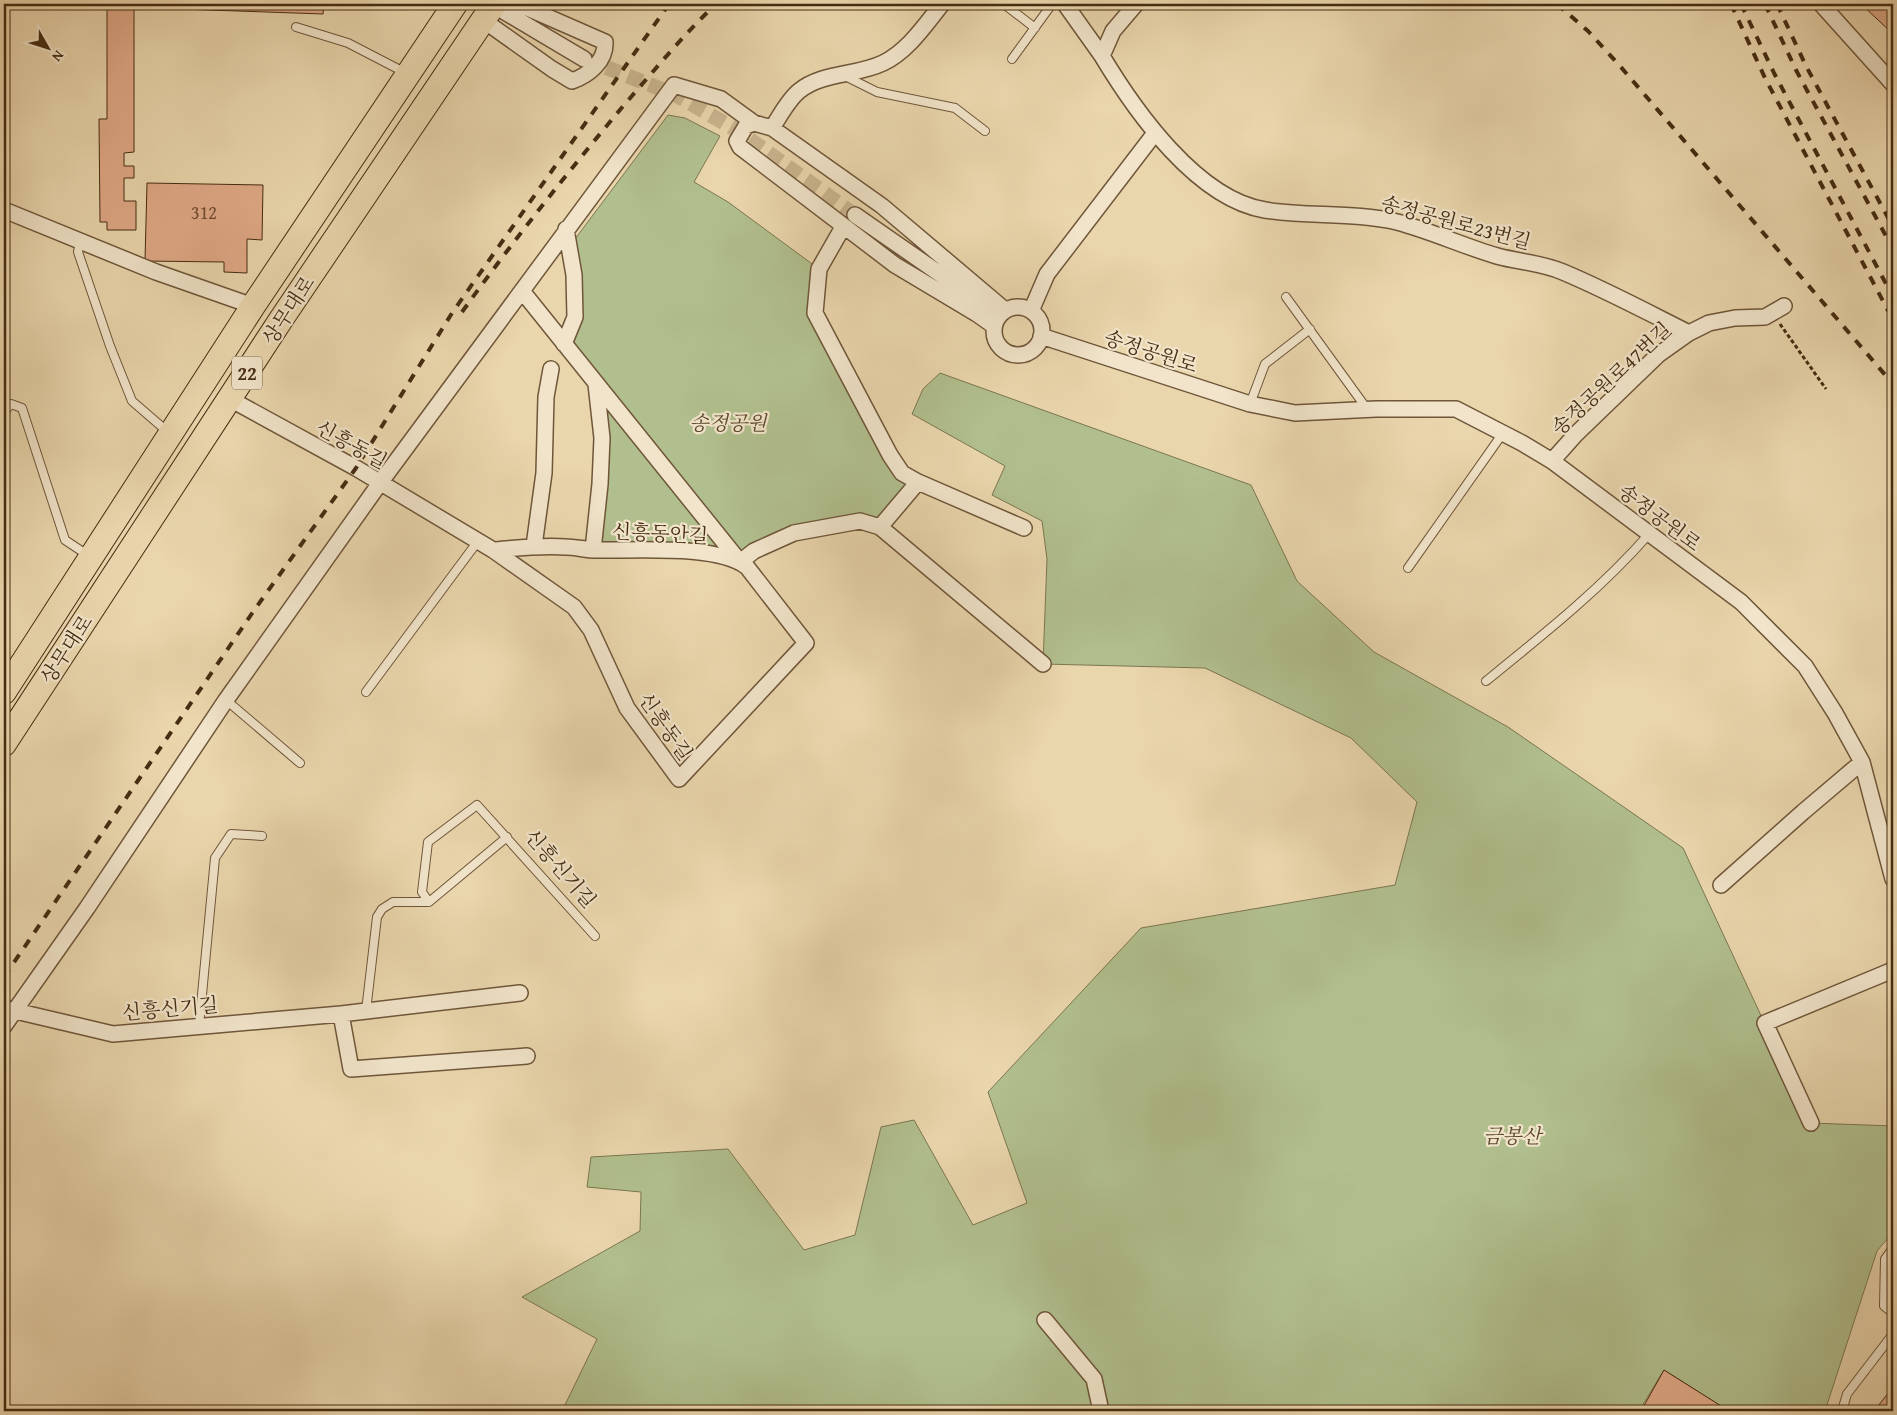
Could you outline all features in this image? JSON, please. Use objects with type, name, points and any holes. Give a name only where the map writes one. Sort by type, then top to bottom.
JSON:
[{"type":"main road","name":"상무대로","points":[[4,692],[253,306],[455,4]]},
{"type":"main road","name":"상무대로","points":[[4,744],[230,399],[490,10]]},
{"type":"street","points":[[490,10],[572,82],[588,75],[606,52],[605,42],[518,4]]},
{"type":"street","points":[[772,128],[798,92],[814,80],[843,75],[882,63],[897,55],[912,41],[942,4]]},
{"type":"street","name":"송정공원로23번길","points":[[1065,4],[1155,133],[1176,156],[1213,188],[1245,204],[1264,210],[1358,216],[1396,222],[1498,256],[1562,271],[1689,332]]},
{"type":"street","points":[[1102,56],[1113,31],[1136,4]]},
{"type":"street","points":[[1821,4],[1893,84]]},
{"type":"street","points":[[490,10],[584,59]]},
{"type":"street","points":[[4,1026],[9,1010],[87,908],[226,700],[380,482],[674,85],[721,99],[754,123],[772,128],[882,206],[999,318]]},
{"type":"street","points":[[754,123],[746,126],[736,141],[740,147],[895,265],[977,314],[999,318],[1016,306],[1032,311],[1041,324],[1041,336],[1036,346],[1030,351],[1015,354],[1007,352],[996,342],[999,318]]},
{"type":"street","points":[[1032,311],[1048,274],[1155,133]]},
{"type":"street","points":[[4,210],[156,272],[253,306]]},
{"type":"street","points":[[855,215],[999,318]]},
{"type":"street","points":[[843,227],[819,269],[815,313],[890,455],[902,473],[918,482],[1024,528]]},
{"type":"street","points":[[564,344],[575,317],[574,275],[566,229]]},
{"type":"street","points":[[522,291],[740,562],[754,551],[794,533],[860,521],[880,527],[1043,664]]},
{"type":"street","name":"송정공원로47번길","points":[[1552,461],[1576,434],[1658,355],[1689,332],[1709,323],[1736,318],[1765,317],[1778,309]]},
{"type":"street","name":"송정공원로","points":[[1041,336],[1250,404],[1295,413],[1456,409],[1552,461],[1741,602],[1806,666],[1862,762],[1893,879]]},
{"type":"street","points":[[534,546],[544,474],[546,397],[551,368]]},
{"type":"street","name":"신흥동안길","points":[[593,550],[600,484],[602,438],[596,384]]},
{"type":"street","name":"신흥동길","points":[[230,399],[380,482],[493,550],[564,600],[582,617],[605,658],[627,708],[679,779],[806,643],[747,567],[740,562]]},
{"type":"street","points":[[880,527],[918,482]]},
{"type":"street","name":"신흥동안길","points":[[493,550],[534,546],[593,550],[701,552],[740,562]]},
{"type":"street","points":[[1721,885],[1862,762]]},
{"type":"street","points":[[1811,1124],[1765,1024],[1893,970]]},
{"type":"street","name":"신흥신기길","points":[[9,1010],[113,1034],[341,1014],[520,993]]},
{"type":"street","points":[[341,1014],[351,1069],[527,1056]]},
{"type":"street","points":[[1045,1320],[1094,1379],[1102,1411]]},
{"type":"lane","points":[[1004,4],[1035,28]]},
{"type":"lane","points":[[1012,59],[1052,4]]},
{"type":"lane","points":[[296,27],[348,43],[408,74]]},
{"type":"lane","points":[[843,75],[877,92],[955,108],[986,131]]},
{"type":"lane","points":[[80,241],[78,252],[110,346],[132,402],[170,434]]},
{"type":"lane","points":[[1286,297],[1367,410]]},
{"type":"lane","points":[[1250,404],[1265,364],[1310,329]]},
{"type":"lane","points":[[4,412],[11,404],[22,408],[65,540],[91,557]]},
{"type":"lane","points":[[1408,568],[1503,433]]},
{"type":"lane","points":[[1486,682],[1579,604],[1629,557],[1649,534]]},
{"type":"lane","points":[[366,692],[478,541]]},
{"type":"lane","points":[[226,700],[300,763]]},
{"type":"lane","points":[[430,902],[422,892],[428,842],[478,805],[507,837]]},
{"type":"lane","points":[[199,1026],[215,858],[231,834],[262,836]]},
{"type":"lane","name":"신흥신기길","points":[[430,902],[507,837],[595,936]]},
{"type":"lane","points":[[366,1011],[376,917],[382,909],[393,902],[430,902]]},
{"type":"lane","points":[[1893,1248],[1885,1258],[1884,1306],[1893,1313]]},
{"type":"lane","points":[[1842,1411],[1848,1394],[1893,1334]]},
{"type":"path","points":[[1778,309],[1826,389]]},
{"type":"green space","name":"송정공원","points":[[668,115],[685,118],[720,136],[694,182],[728,202],[819,269],[815,313],[890,455],[918,482],[880,527],[794,533],[740,562],[593,550],[596,384],[564,344],[575,317],[569,247]]},
{"type":"green space","name":"금봉산","points":[[940,373],[1251,485],[1297,581],[1374,652],[1508,727],[1683,848],[1811,1123],[1893,1126],[1893,1232],[1877,1251],[1825,1411],[1729,1411],[1664,1370],[1639,1411],[562,1411],[597,1339],[522,1297],[640,1231],[641,1192],[587,1187],[591,1157],[728,1149],[804,1250],[855,1235],[881,1127],[914,1120],[973,1225],[1027,1203],[988,1092],[1141,928],[1395,885],[1417,802],[1351,738],[1205,668],[1043,664],[1047,559],[1042,521],[992,495],[1005,466],[912,414],[923,389]]},
{"type":"building","points":[[107,4],[134,4],[134,152],[124,153],[124,166],[134,166],[134,178],[124,178],[124,201],[136,201],[136,230],[107,230],[107,222],[100,222],[99,119],[107,119]]},
{"type":"building","points":[[152,4],[324,4],[323,14],[152,8]]},
{"type":"building","points":[[1861,4],[1893,4],[1893,34]]},
{"type":"building","points":[[147,183],[263,185],[262,240],[247,239],[247,273],[224,272],[224,262],[145,261]]},
{"type":"building","points":[[1664,1370],[1729,1411],[1641,1411]]},
{"type":"building","points":[[1893,1387],[1893,1411],[1874,1411]]},
{"type":"tunnel","points":[[585,59],[676,95],[738,131],[855,215]]},
{"type":"railway","points":[[4,977],[255,609],[356,468],[452,313],[669,4]]},
{"type":"railway","points":[[462,312],[521,233],[603,130],[669,53],[716,4]]},
{"type":"railway","points":[[1557,4],[1588,31],[1620,66],[1893,384]]},
{"type":"railway","points":[[1731,4],[1765,78],[1893,320]]},
{"type":"railway","points":[[1741,4],[1774,73],[1893,297]]},
{"type":"railway","points":[[1765,4],[1796,70],[1893,249]]},
{"type":"railway","points":[[1777,4],[1806,66],[1893,227]]}]
